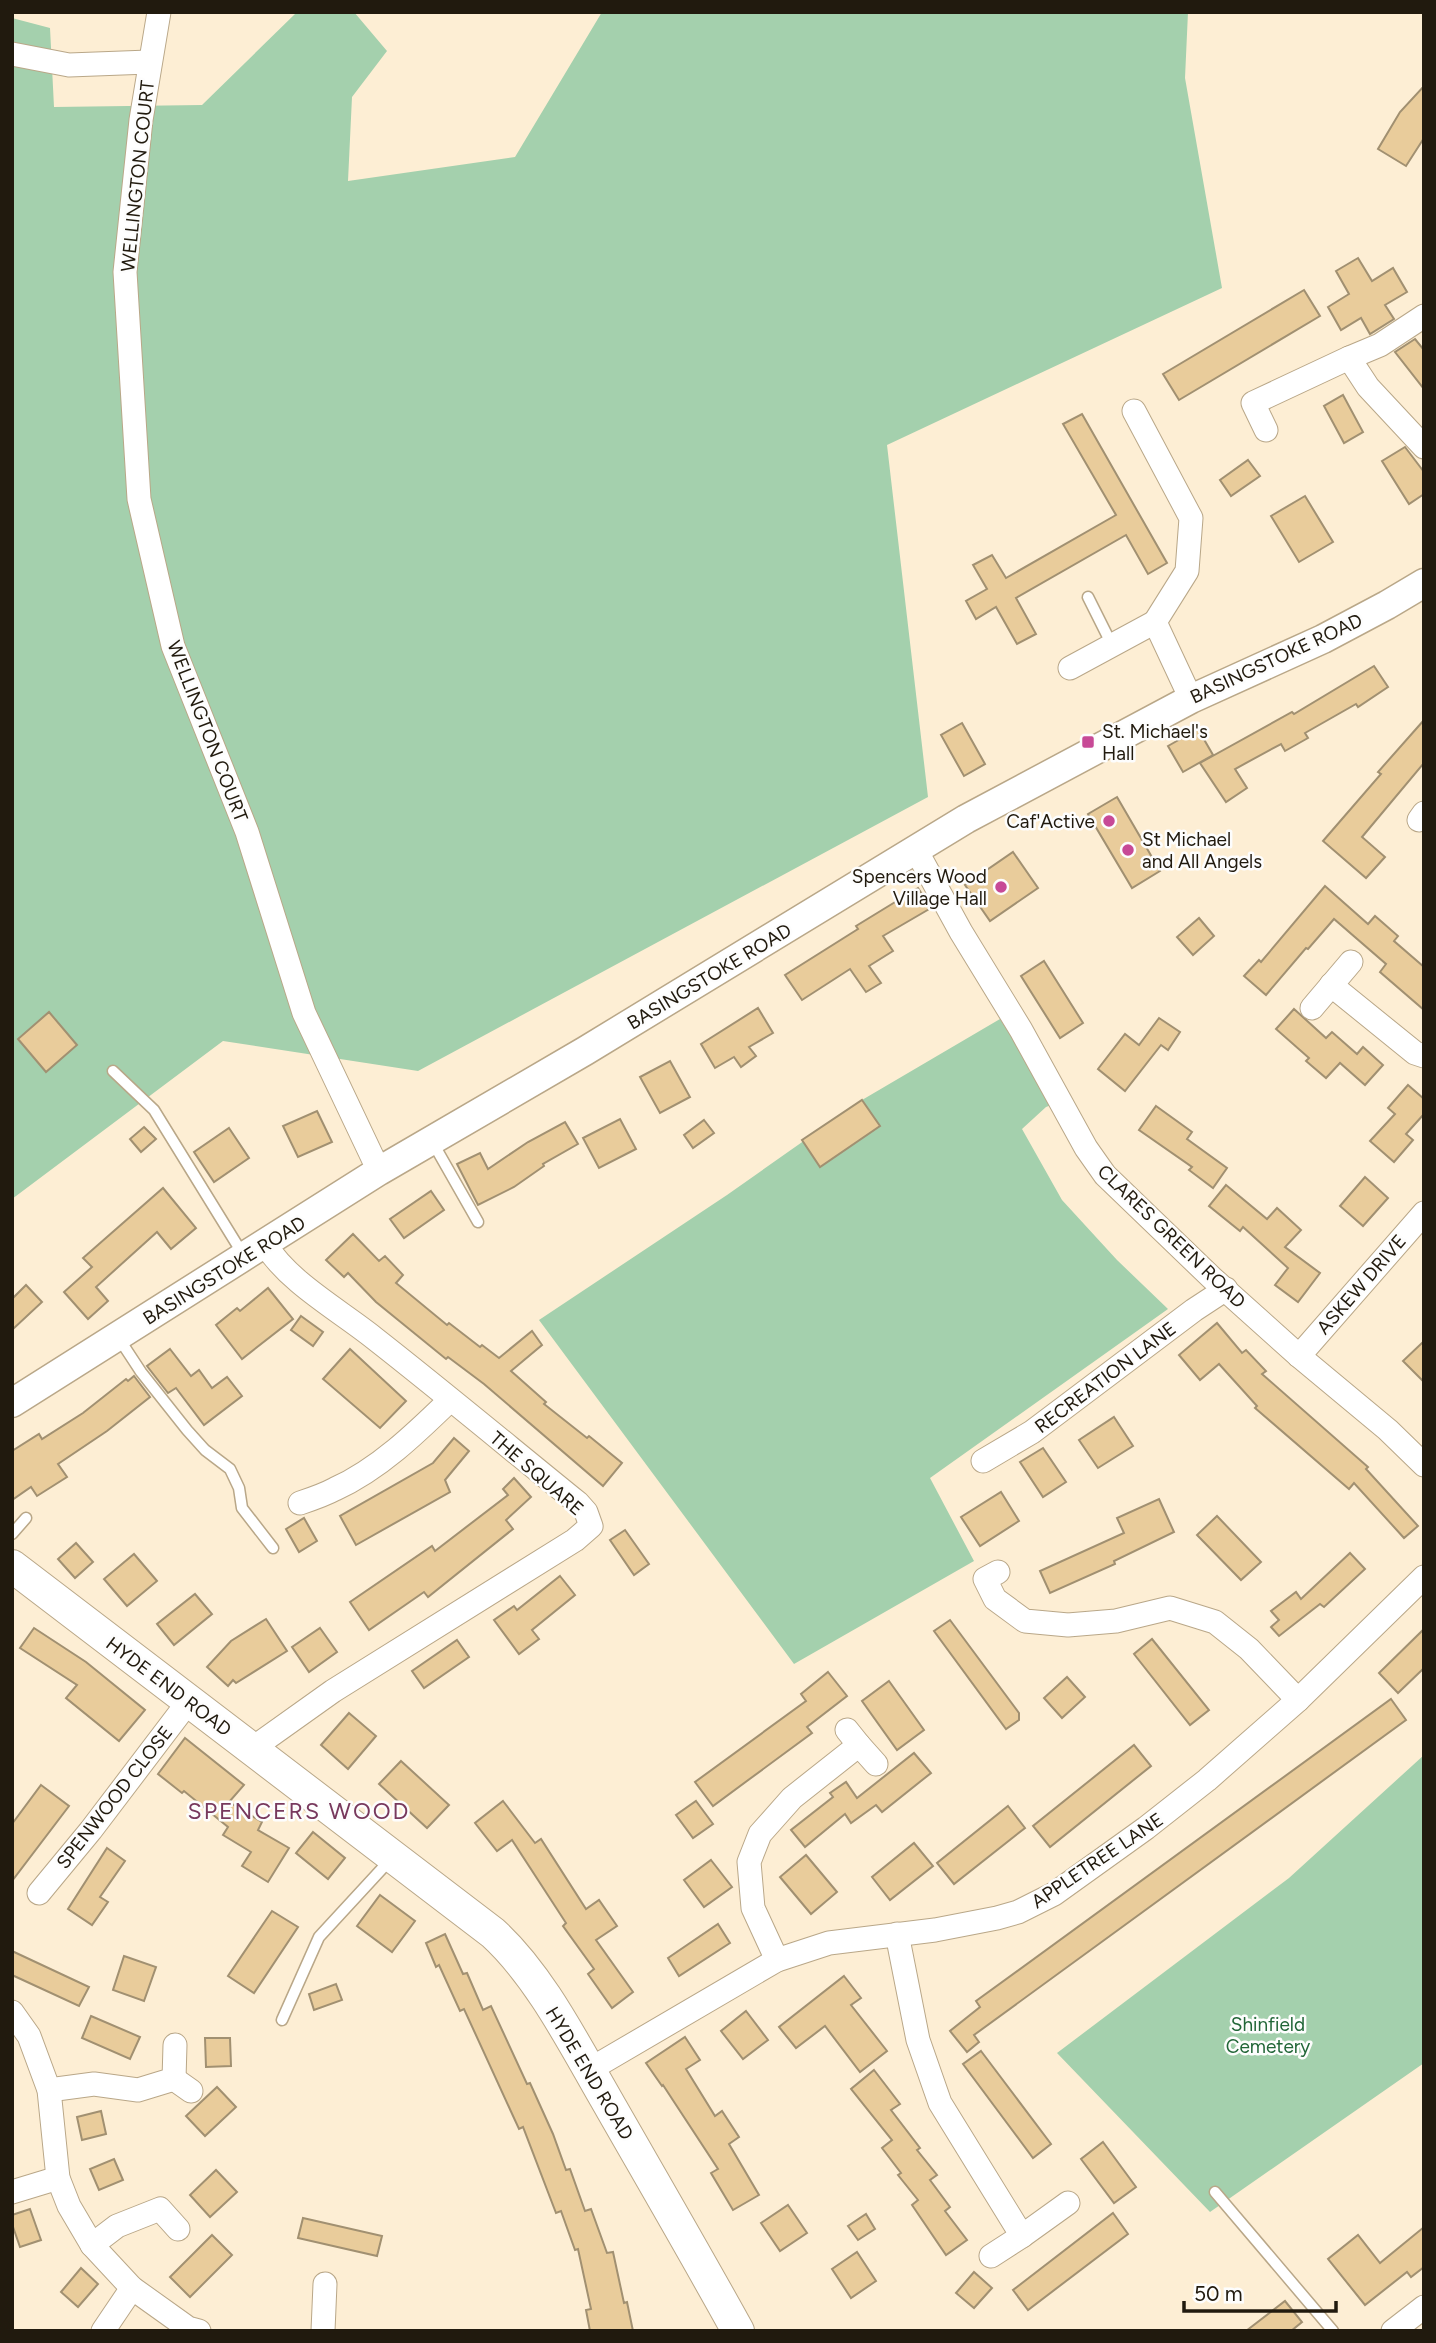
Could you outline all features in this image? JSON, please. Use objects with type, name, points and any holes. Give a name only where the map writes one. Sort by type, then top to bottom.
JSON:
[{"type":"main road","name":"HYDE END ROAD","points":[[12,1566],[482,1924],[509,1948],[527,1969],[589,2070],[738,2331]]},
{"type":"street","name":"WELLINGTON COURT","points":[[159,12],[149,62],[125,272],[139,499],[173,646],[247,832],[304,1013],[379,1171]]},
{"type":"street","name":"WELLINGTON COURT","points":[[12,54],[69,65],[149,62]]},
{"type":"street","points":[[1266,430],[1250,396],[1380,345],[1424,316]]},
{"type":"street","points":[[1349,358],[1368,387],[1424,446]]},
{"type":"street","points":[[1070,668],[1155,622],[1186,571],[1191,518],[1134,411]]},
{"type":"street","name":"BASINGSTOKE ROAD","points":[[12,1403],[379,1171],[586,1051],[966,819],[1191,699],[1323,639],[1424,583]]},
{"type":"street","points":[[1155,622],[1191,699]]},
{"type":"street","name":"CLARES GREEN ROAD","points":[[916,850],[1086,1148],[1105,1175],[1299,1356],[1388,1430],[1424,1465]]},
{"type":"street","points":[[1312,1008],[1351,962]]},
{"type":"street","points":[[1331,985],[1415,1053],[1424,1056]]},
{"type":"street","name":"ASKEW DRIVE","points":[[1299,1356],[1424,1213]]},
{"type":"street","name":"THE SQUARE","points":[[254,1750],[333,1691],[575,1541],[591,1526],[586,1512],[578,1503],[272,1257],[255,1250]]},
{"type":"street","name":"RECREATION LANE","points":[[982,1461],[1032,1432],[1226,1289]]},
{"type":"street","points":[[300,1503],[337,1489],[406,1443],[450,1401]]},
{"type":"street","name":"APPLETREE LANE","points":[[589,2070],[777,1960],[830,1943],[998,1918],[1018,1912],[1054,1894],[1207,1780],[1298,1700],[1424,1577]]},
{"type":"street","points":[[985,1578],[995,1599],[1024,1621],[1068,1625],[1116,1621],[1170,1608],[1215,1622],[1249,1649],[1298,1700]]},
{"type":"street","name":"SPENWOOD CLOSE","points":[[39,1893],[91,1830],[188,1701]]},
{"type":"street","points":[[777,1960],[753,1908],[749,1862],[760,1834],[853,1738],[876,1764]]},
{"type":"street","points":[[897,1934],[918,2040],[940,2103],[1022,2236]]},
{"type":"street","points":[[12,2012],[29,2036],[50,2090],[58,2179],[69,2206],[92,2245],[132,2288],[188,2328],[200,2331]]},
{"type":"street","points":[[50,2090],[94,2084],[138,2090],[182,2085],[175,2045]]},
{"type":"street","points":[[12,2192],[58,2179]]},
{"type":"street","points":[[991,2256],[1068,2203]]},
{"type":"street","points":[[92,2245],[117,2226],[160,2209],[178,2229]]},
{"type":"street","points":[[323,2331],[325,2284]]},
{"type":"street","points":[[103,2331],[132,2288]]},
{"type":"street","points":[[1393,2331],[1424,2307]]},
{"type":"lane","points":[[1088,597],[1112,645]]},
{"type":"lane","points":[[113,1071],[154,1110],[255,1250]]},
{"type":"lane","points":[[431,1140],[478,1222]]},
{"type":"lane","points":[[118,1337],[141,1372],[187,1430],[205,1450],[230,1469],[239,1488],[242,1508],[273,1548]]},
{"type":"lane","points":[[12,1534],[26,1518]]},
{"type":"lane","points":[[282,2020],[319,1937],[392,1857]]},
{"type":"lane","points":[[1215,2192],[1333,2331]]},
{"type":"green space","points":[[354,12],[387,51],[352,97],[348,181],[515,157],[602,12],[1188,12],[1185,78],[1222,288],[887,445],[928,797],[418,1071],[223,1041],[12,1199],[12,18],[50,28],[54,107],[202,105],[295,14]]},
{"type":"green space","points":[[1000,1019],[1054,1104],[1046,1107],[1022,1129],[1062,1200],[1117,1260],[1168,1309],[930,1478],[974,1561],[794,1664],[539,1320],[727,1195],[862,1100]]},
{"type":"green space","name":"Shinfield Cemetery","points":[[1424,1755],[1424,2063],[1210,2212],[1057,2053],[1289,1878]]},
{"type":"building","points":[[1424,86],[1424,138],[1406,166],[1378,149],[1400,112]]},
{"type":"building","points":[[1358,258],[1372,281],[1393,268],[1407,292],[1385,305],[1394,319],[1370,334],[1361,318],[1341,330],[1328,307],[1349,294],[1336,271]]},
{"type":"building","points":[[1304,290],[1320,316],[1179,400],[1163,374]]},
{"type":"building","points":[[1415,339],[1424,350],[1424,389],[1395,352]]},
{"type":"building","points":[[1343,395],[1363,432],[1344,443],[1324,406]]},
{"type":"building","points":[[1082,414],[1167,563],[1148,574],[1126,535],[1016,598],[1036,634],[1017,644],[996,607],[976,619],[966,601],[987,589],[973,565],[992,555],[1006,578],[1116,515],[1063,424]]},
{"type":"building","points":[[1405,447],[1424,472],[1424,494],[1409,504],[1382,461]]},
{"type":"building","points":[[1248,460],[1260,476],[1231,496],[1220,480]]},
{"type":"building","points":[[1305,496],[1333,542],[1299,562],[1271,516]]},
{"type":"building","points":[[1374,666],[1388,687],[1358,707],[1356,704],[1305,733],[1308,738],[1285,751],[1281,744],[1235,769],[1247,788],[1226,802],[1200,763],[1292,712],[1294,714]]},
{"type":"building","points":[[1424,720],[1424,763],[1362,837],[1385,857],[1366,878],[1323,841]]},
{"type":"building","points":[[962,723],[985,764],[964,776],[941,735]]},
{"type":"building","points":[[1198,729],[1213,755],[1183,772],[1168,746]]},
{"type":"building","name":"St Michael and All Angels","points":[[1117,797],[1160,871],[1132,888],[1088,814]]},
{"type":"building","name":"Spencers Wood Village Hall","points":[[1013,852],[1038,888],[990,921],[965,885]]},
{"type":"building","points":[[1325,886],[1368,924],[1375,916],[1398,936],[1394,941],[1424,967],[1424,1010],[1380,972],[1386,964],[1334,919],[1266,995],[1244,976],[1259,960],[1261,962]]},
{"type":"building","points":[[918,888],[931,908],[883,936],[893,951],[869,966],[881,983],[866,992],[850,969],[802,1000],[785,975],[858,929],[856,926]]},
{"type":"building","points":[[1199,918],[1214,936],[1193,955],[1177,937]]},
{"type":"building","points":[[1044,961],[1083,1023],[1060,1038],[1021,976]]},
{"type":"building","points":[[758,1008],[773,1033],[749,1047],[756,1056],[741,1067],[734,1057],[715,1068],[701,1044]]},
{"type":"building","points":[[1294,1009],[1326,1038],[1332,1032],[1357,1054],[1363,1047],[1383,1065],[1365,1085],[1340,1063],[1326,1078],[1306,1061],[1309,1058],[1276,1029]]},
{"type":"building","points":[[49,1012],[77,1045],[46,1072],[18,1039]]},
{"type":"building","points":[[1159,1018],[1180,1032],[1168,1050],[1161,1045],[1125,1091],[1098,1069],[1125,1034],[1139,1045]]},
{"type":"building","points":[[670,1061],[690,1097],[660,1113],[640,1077]]},
{"type":"building","points":[[1408,1085],[1424,1099],[1424,1114],[1406,1134],[1413,1140],[1394,1162],[1370,1141],[1395,1114],[1388,1108]]},
{"type":"building","points":[[862,1100],[880,1126],[820,1167],[802,1140]]},
{"type":"building","points":[[1156,1106],[1192,1132],[1187,1139],[1227,1168],[1213,1188],[1189,1170],[1192,1167],[1139,1130]]},
{"type":"building","points":[[317,1111],[332,1142],[298,1157],[283,1126]]},
{"type":"building","points":[[620,1119],[636,1149],[599,1168],[583,1138]]},
{"type":"building","points":[[704,1120],[714,1133],[693,1148],[684,1135]]},
{"type":"building","points":[[565,1122],[578,1144],[543,1164],[544,1166],[514,1187],[478,1205],[457,1164],[480,1153],[488,1169],[528,1142]]},
{"type":"building","points":[[144,1127],[156,1139],[141,1152],[130,1139]]},
{"type":"building","points":[[229,1128],[249,1158],[214,1182],[194,1152]]},
{"type":"building","points":[[1365,1177],[1388,1198],[1363,1226],[1340,1206]]},
{"type":"building","points":[[1226,1185],[1267,1219],[1277,1208],[1301,1230],[1285,1247],[1320,1273],[1298,1302],[1275,1285],[1288,1268],[1243,1227],[1240,1231],[1209,1206]]},
{"type":"building","points":[[163,1188],[196,1228],[171,1249],[157,1232],[96,1287],[108,1301],[88,1319],[64,1292],[92,1267],[83,1258]]},
{"type":"building","points":[[431,1191],[444,1210],[404,1238],[390,1219]]},
{"type":"building","points":[[353,1234],[379,1261],[385,1256],[403,1275],[396,1283],[447,1325],[449,1323],[499,1358],[532,1331],[542,1345],[511,1371],[546,1402],[544,1404],[622,1463],[603,1486],[484,1384],[448,1357],[446,1359],[376,1302],[348,1273],[344,1277],[326,1260]]},
{"type":"building","points":[[26,1285],[42,1302],[12,1330],[12,1299]]},
{"type":"building","points":[[268,1288],[293,1319],[242,1359],[216,1325],[237,1308],[240,1311]]},
{"type":"building","points":[[301,1316],[323,1332],[313,1346],[291,1330]]},
{"type":"building","points":[[1217,1323],[1242,1353],[1246,1350],[1266,1371],[1262,1374],[1368,1467],[1366,1469],[1418,1526],[1404,1538],[1354,1483],[1349,1489],[1255,1408],[1257,1406],[1219,1364],[1200,1380],[1179,1355]]},
{"type":"building","points":[[1424,1341],[1424,1382],[1403,1361]]},
{"type":"building","points":[[170,1349],[191,1376],[199,1370],[212,1388],[227,1377],[242,1396],[204,1425],[176,1388],[168,1393],[147,1366]]},
{"type":"building","points":[[350,1349],[406,1401],[380,1428],[323,1379]]},
{"type":"building","points":[[134,1376],[150,1397],[107,1431],[58,1464],[67,1477],[37,1496],[31,1487],[12,1500],[12,1451],[39,1434],[42,1439]]},
{"type":"building","points":[[1114,1417],[1133,1446],[1098,1468],[1079,1440]]},
{"type":"building","points":[[454,1438],[469,1451],[445,1480],[450,1492],[356,1545],[340,1516],[433,1463]]},
{"type":"building","points":[[1043,1448],[1066,1482],[1043,1497],[1020,1462]]},
{"type":"building","points":[[514,1478],[531,1497],[506,1520],[513,1529],[428,1597],[424,1592],[369,1630],[350,1602],[432,1546],[435,1551],[508,1495],[503,1489]]},
{"type":"building","points":[[1001,1492],[1019,1521],[980,1546],[961,1517]]},
{"type":"building","points":[[1159,1499],[1174,1532],[1114,1561],[1115,1564],[1050,1593],[1040,1571],[1124,1533],[1117,1518]]},
{"type":"building","points":[[1217,1516],[1261,1562],[1241,1580],[1197,1535]]},
{"type":"building","points":[[304,1518],[317,1541],[299,1552],[286,1529]]},
{"type":"building","points":[[625,1530],[649,1564],[634,1575],[610,1540]]},
{"type":"building","points":[[76,1543],[93,1562],[75,1578],[58,1559]]},
{"type":"building","points":[[1350,1553],[1365,1569],[1324,1607],[1320,1604],[1279,1636],[1271,1627],[1279,1620],[1271,1611],[1296,1592],[1301,1599]]},
{"type":"building","points":[[134,1554],[157,1581],[127,1606],[104,1579]]},
{"type":"building","points":[[560,1576],[575,1595],[532,1630],[539,1639],[519,1654],[494,1620],[514,1606],[517,1610]]},
{"type":"building","points":[[195,1594],[212,1614],[174,1645],[157,1624]]},
{"type":"building","points":[[266,1619],[287,1651],[236,1683],[233,1680],[228,1686],[207,1667],[231,1641]]},
{"type":"building","points":[[950,1620],[1019,1713],[1019,1720],[1006,1729],[934,1631]]},
{"type":"building","points":[[34,1628],[86,1662],[145,1710],[119,1741],[66,1698],[77,1685],[20,1648]]},
{"type":"building","points":[[320,1628],[337,1652],[309,1672],[292,1647]]},
{"type":"building","points":[[1424,1629],[1424,1668],[1398,1693],[1379,1673]]},
{"type":"building","points":[[1152,1639],[1209,1710],[1190,1725],[1134,1654]]},
{"type":"building","points":[[457,1640],[469,1657],[424,1688],[412,1671]]},
{"type":"building","points":[[828,1672],[847,1696],[807,1727],[812,1733],[713,1806],[695,1782],[806,1701],[801,1694]]},
{"type":"building","points":[[1067,1677],[1085,1697],[1062,1718],[1044,1698]]},
{"type":"building","points":[[889,1681],[924,1730],[897,1750],[862,1701]]},
{"type":"building","points":[[1391,1699],[1406,1720],[974,2035],[979,2042],[967,2052],[950,2031],[980,2007],[976,2001]]},
{"type":"building","points":[[349,1713],[376,1736],[348,1769],[321,1745]]},
{"type":"building","points":[[185,1738],[244,1785],[229,1802],[262,1822],[258,1830],[289,1848],[268,1882],[242,1866],[251,1852],[223,1835],[228,1827],[184,1791],[182,1793],[158,1774]]},
{"type":"building","points":[[1134,1745],[1151,1766],[1050,1847],[1033,1826]]},
{"type":"building","points":[[914,1753],[931,1773],[882,1812],[876,1805],[851,1823],[845,1814],[805,1847],[791,1830],[833,1797],[830,1793],[846,1782],[857,1798]]},
{"type":"building","points":[[401,1761],[449,1805],[427,1828],[379,1784]]},
{"type":"building","points":[[41,1785],[69,1806],[12,1881],[12,1824]]},
{"type":"building","points":[[503,1801],[535,1843],[541,1839],[586,1909],[599,1900],[617,1926],[596,1940],[633,1992],[612,2008],[588,1974],[594,1969],[563,1926],[566,1923],[512,1840],[497,1851],[475,1823]]},
{"type":"building","points":[[696,1801],[713,1824],[693,1838],[676,1815]]},
{"type":"building","points":[[1008,1806],[1025,1828],[954,1884],[937,1863]]},
{"type":"building","points":[[313,1832],[345,1858],[328,1879],[296,1853]]},
{"type":"building","points":[[914,1843],[933,1866],[890,1900],[872,1877]]},
{"type":"building","points":[[107,1848],[125,1861],[100,1897],[108,1902],[92,1925],[68,1909]]},
{"type":"building","points":[[806,1855],[837,1892],[811,1914],[780,1877]]},
{"type":"building","points":[[711,1860],[732,1887],[704,1907],[684,1880]]},
{"type":"building","points":[[380,1895],[415,1921],[392,1952],[357,1926]]},
{"type":"building","points":[[272,1911],[298,1927],[254,1993],[228,1976]]},
{"type":"building","points":[[718,1924],[730,1943],[679,1976],[668,1958]]},
{"type":"building","points":[[445,1934],[463,1974],[467,1973],[483,2010],[491,2006],[527,2084],[530,2083],[566,2170],[570,2169],[585,2211],[591,2209],[607,2253],[613,2252],[633,2331],[590,2331],[586,2310],[591,2309],[578,2249],[575,2250],[561,2211],[556,2213],[523,2127],[519,2129],[464,2009],[460,2011],[426,1943]]},
{"type":"building","points":[[12,1951],[89,1987],[79,2006],[12,1975]]},
{"type":"building","points":[[124,1956],[156,1967],[144,2001],[113,1990]]},
{"type":"building","points":[[844,1976],[861,1998],[851,2005],[887,2051],[860,2072],[825,2026],[796,2048],[779,2027]]},
{"type":"building","points":[[336,1984],[342,2000],[314,2010],[309,1994]]},
{"type":"building","points":[[746,2011],[768,2040],[743,2059],[721,2031]]},
{"type":"building","points":[[91,2016],[140,2037],[130,2059],[82,2038]]},
{"type":"building","points":[[685,2037],[700,2060],[686,2069],[715,2116],[722,2111],[739,2137],[729,2144],[759,2195],[733,2210],[711,2173],[718,2169],[646,2063]]},
{"type":"building","points":[[205,2038],[230,2038],[231,2066],[206,2067]]},
{"type":"building","points":[[981,2051],[1051,2144],[1033,2158],[963,2064]]},
{"type":"building","points":[[874,2070],[900,2104],[891,2110],[937,2175],[930,2180],[950,2207],[945,2211],[967,2240],[946,2255],[912,2205],[918,2200],[898,2175],[901,2173],[882,2148],[892,2140],[851,2089]]},
{"type":"building","points":[[217,2087],[236,2107],[205,2136],[186,2116]]},
{"type":"building","points":[[101,2111],[106,2134],[82,2140],[77,2117]]},
{"type":"building","points":[[1103,2142],[1136,2187],[1114,2203],[1081,2159]]},
{"type":"building","points":[[114,2159],[123,2180],[99,2190],[90,2169]]},
{"type":"building","points":[[216,2170],[237,2192],[210,2217],[190,2195]]},
{"type":"building","points":[[788,2205],[807,2233],[780,2251],[761,2223]]},
{"type":"building","points":[[30,2209],[41,2240],[20,2247],[12,2224],[12,2215]]},
{"type":"building","points":[[1113,2213],[1128,2234],[1028,2310],[1013,2290]]},
{"type":"building","points":[[866,2214],[875,2229],[858,2240],[848,2226]]},
{"type":"building","points":[[303,2218],[382,2236],[377,2256],[298,2238]]},
{"type":"building","points":[[1424,2227],[1424,2267],[1411,2277],[1407,2272],[1365,2305],[1328,2259],[1358,2235],[1380,2263]]},
{"type":"building","points":[[212,2235],[232,2255],[190,2297],[170,2277]]},
{"type":"building","points":[[857,2252],[876,2281],[851,2298],[832,2269]]},
{"type":"building","points":[[81,2268],[98,2284],[78,2307],[61,2292]]},
{"type":"building","points":[[974,2272],[992,2288],[974,2308],[956,2293]]},
{"type":"building","points":[[1285,2301],[1302,2322],[1291,2331],[1246,2331]]},
{"type":"place","name":"St. Michael's Hall","points":[[1088,742]]},
{"type":"place","name":"Caf'Active","points":[[1109,821]]},
{"type":"place","name":"St Michael and All Angels","points":[[1128,850]]},
{"type":"place","name":"Spencers Wood Village Hall","points":[[1001,887]]},
{"type":"district","name":"SPENCERS WOOD","points":[[299,1811]]}]
